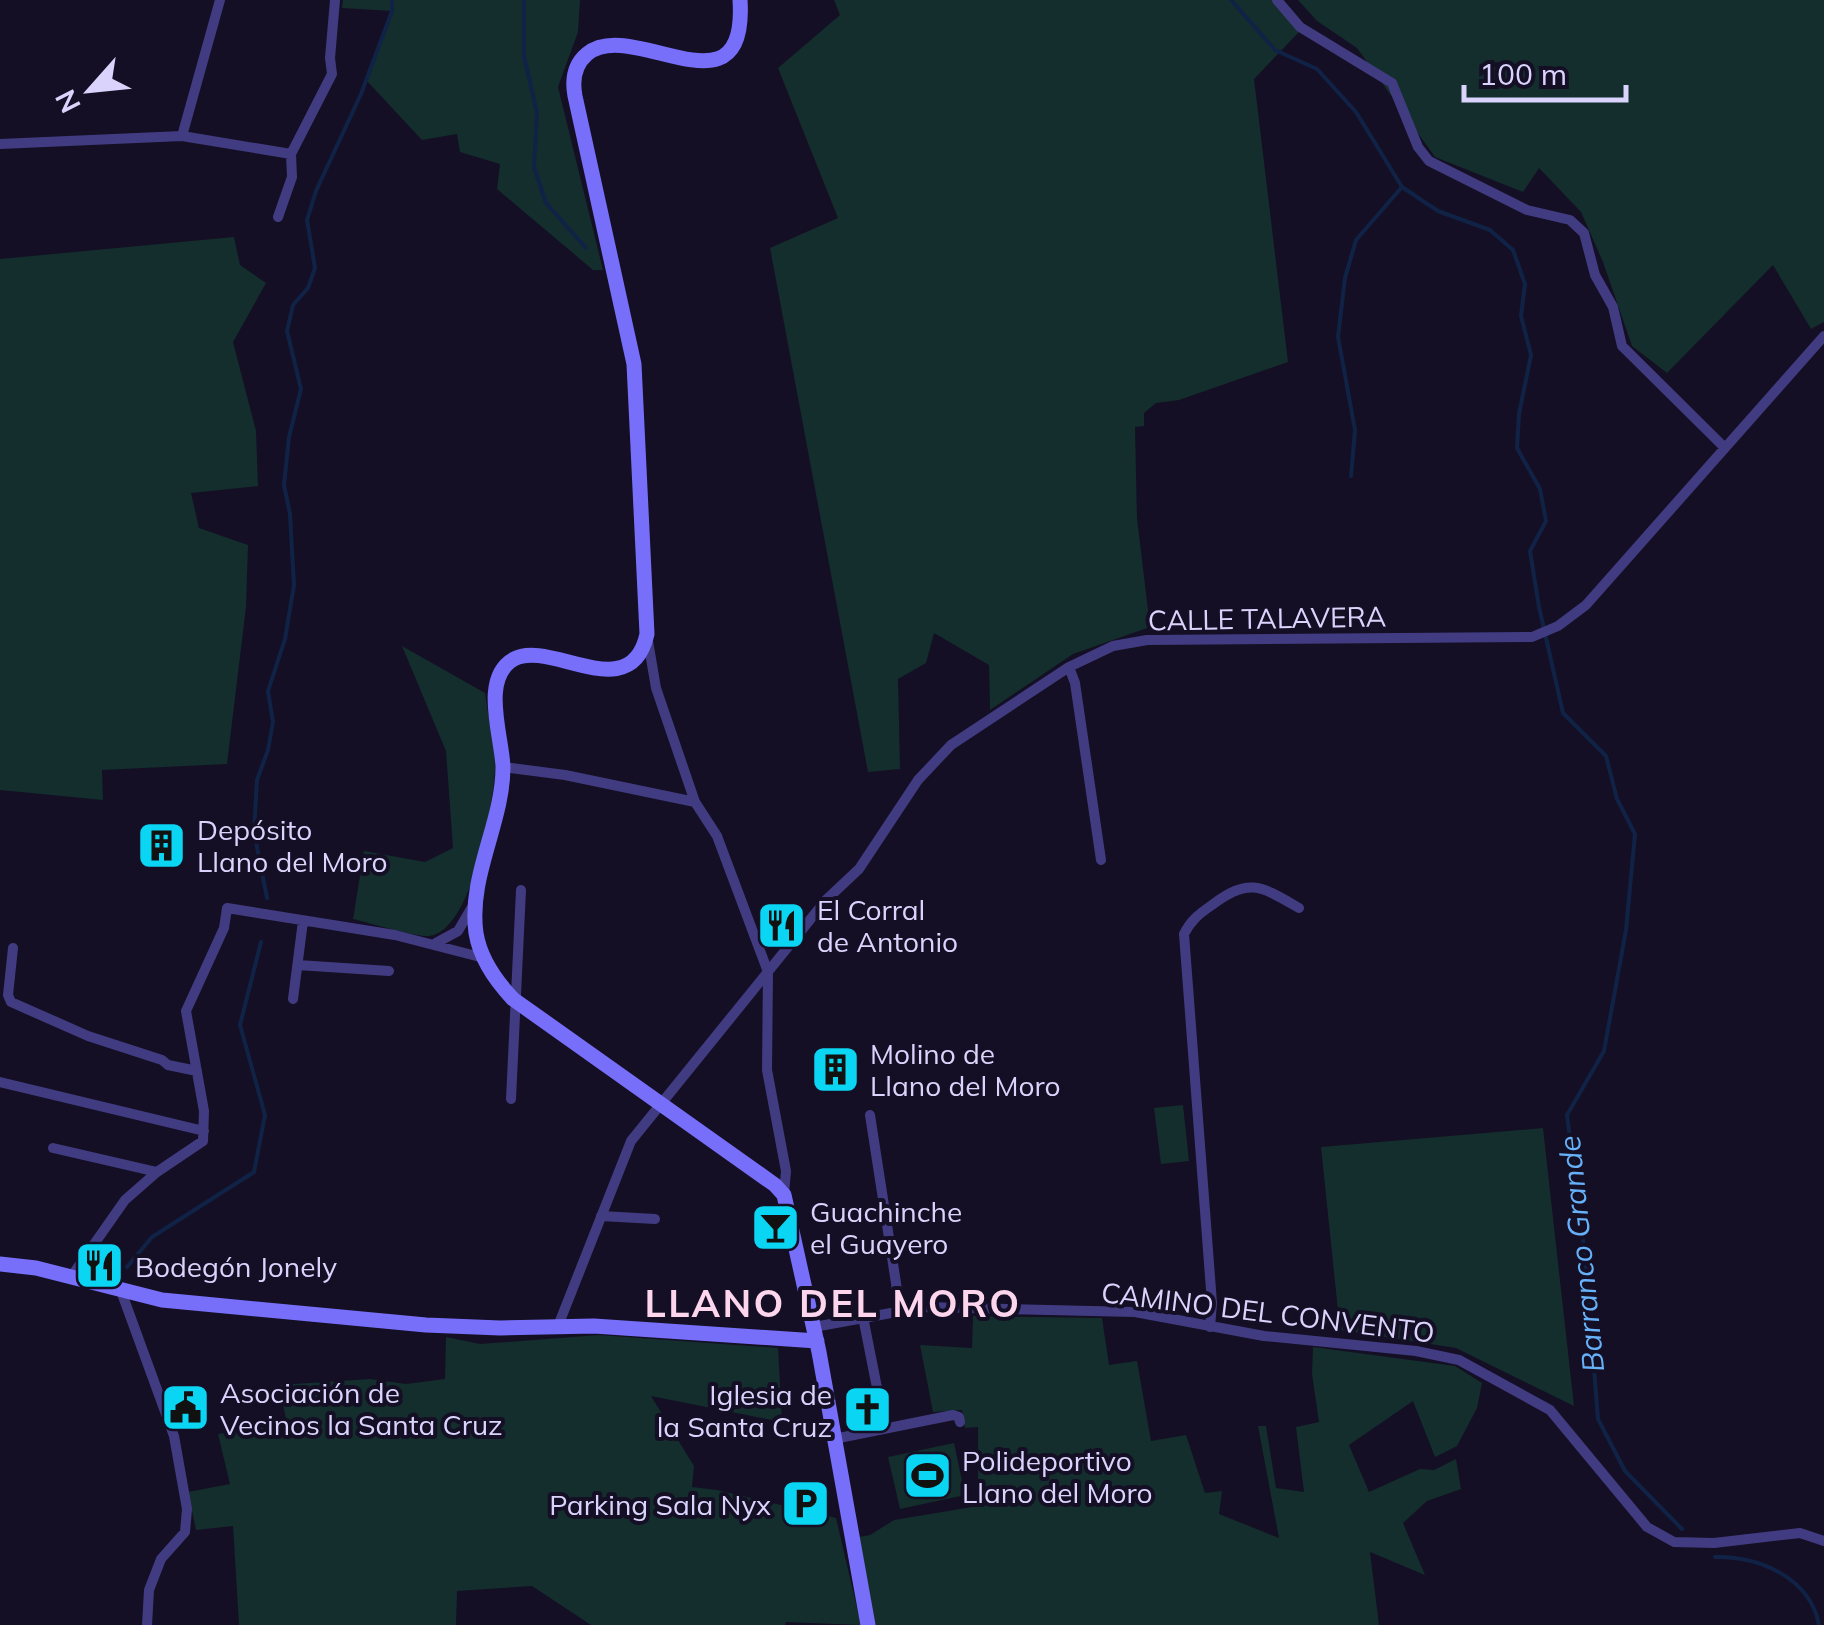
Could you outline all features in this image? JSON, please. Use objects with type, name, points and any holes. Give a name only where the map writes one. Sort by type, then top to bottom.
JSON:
[{"type":"main road","points":[[740,0],[742,24],[737,40],[720,56],[692,61],[610,43],[579,62],[572,82],[634,364],[647,634],[635,657],[608,670],[526,655],[503,668],[496,690],[503,767],[476,896],[476,934],[485,958],[513,998],[784,1195],[816,1334],[868,1625]]},
{"type":"main road","points":[[0,1264],[162,1300],[426,1325],[816,1334]]},
{"type":"street","points":[[182,136],[220,0]]},
{"type":"street","points":[[278,217],[292,177],[291,154],[332,74],[336,0]]},
{"type":"street","points":[[1277,0],[1300,27],[1392,84],[1418,147],[1430,161],[1526,210],[1570,220],[1584,233],[1595,275],[1613,307],[1622,346],[1724,446]]},
{"type":"street","points":[[0,144],[182,136],[291,154]]},
{"type":"street","name":"CALLE TALAVERA","points":[[558,1326],[630,1141],[826,900],[858,870],[918,780],[952,745],[1069,667],[1113,646],[1147,640],[1532,637],[1545,633],[1586,605],[1824,336]]},
{"type":"street","points":[[647,634],[656,688],[696,802],[717,836],[768,972],[767,1070],[786,1171],[784,1195]]},
{"type":"street","points":[[1069,667],[1075,683],[1101,860]]},
{"type":"street","points":[[503,767],[565,775],[696,802]]},
{"type":"street","points":[[1210,1327],[1212,1303],[1184,934],[1190,920],[1235,888],[1250,886],[1272,892],[1299,908]]},
{"type":"street","points":[[511,1099],[521,890]]},
{"type":"street","points":[[435,944],[458,931],[476,896]]},
{"type":"street","points":[[71,1277],[119,1206],[157,1172],[203,1140],[204,1111],[186,1012],[224,928],[227,908],[435,944],[485,958]]},
{"type":"street","points":[[293,999],[303,921]]},
{"type":"street","points":[[13,948],[8,995],[11,1002],[88,1036],[168,1065],[197,1071]]},
{"type":"street","points":[[298,965],[389,971]]},
{"type":"street","points":[[0,1082],[204,1131]]},
{"type":"street","points":[[870,1115],[900,1309]]},
{"type":"street","points":[[53,1148],[157,1172]]},
{"type":"street","points":[[601,1216],[656,1219]]},
{"type":"street","points":[[121,1292],[174,1436],[188,1509],[185,1532],[161,1559],[149,1590],[147,1625]]},
{"type":"street","name":"CAMINO DEL CONVENTO","points":[[816,1334],[863,1316],[924,1307],[1135,1312],[1264,1336],[1416,1351],[1459,1360],[1550,1410],[1647,1526],[1674,1542],[1714,1543],[1800,1534],[1824,1541]]},
{"type":"street","points":[[863,1316],[886,1428]]},
{"type":"street","points":[[834,1439],[953,1415],[960,1422]]},
{"type":"green space","points":[[343,0],[580,0],[578,32],[558,87],[603,270],[593,270],[497,189],[500,164],[460,152],[457,134],[422,140],[366,80],[392,11],[342,8]]},
{"type":"green space","points":[[834,0],[1273,0],[1299,32],[1254,79],[1288,362],[1179,400],[1156,403],[1144,413],[1144,426],[1135,427],[1137,518],[1150,627],[1073,654],[990,710],[989,665],[934,633],[926,663],[898,679],[900,769],[868,772],[770,248],[838,218],[778,68],[840,15]]},
{"type":"green space","points":[[1298,0],[1824,0],[1824,322],[1811,329],[1773,265],[1667,373],[1632,346],[1581,212],[1539,168],[1523,192],[1435,157],[1357,48],[1317,21]]},
{"type":"green space","points":[[234,237],[240,265],[266,283],[233,342],[256,431],[258,486],[191,493],[199,528],[248,545],[246,607],[227,764],[102,770],[103,800],[0,790],[0,259]]},
{"type":"green space","points":[[402,646],[485,693],[494,751],[490,811],[468,891],[444,929],[429,936],[353,919],[364,851],[425,862],[453,848],[446,751]]},
{"type":"green space","points":[[1183,1105],[1189,1161],[1161,1164],[1154,1108]]},
{"type":"green space","points":[[1543,1128],[1574,1406],[1456,1348],[1340,1330],[1321,1147]]},
{"type":"green space","points":[[973,1316],[1102,1318],[1109,1365],[1137,1361],[1151,1441],[1186,1435],[1205,1493],[1222,1491],[1219,1514],[1279,1538],[1258,1426],[1266,1426],[1276,1488],[1304,1492],[1296,1427],[1319,1422],[1312,1374],[1313,1347],[1455,1366],[1482,1383],[1477,1408],[1457,1446],[1435,1457],[1413,1401],[1349,1445],[1369,1492],[1420,1469],[1434,1470],[1456,1459],[1461,1489],[1427,1501],[1403,1523],[1425,1575],[1370,1552],[1379,1625],[875,1625],[859,1537],[870,1535],[894,1520],[978,1506],[978,1427],[965,1428],[962,1410],[933,1412],[920,1345],[972,1348]]},
{"type":"green space","points":[[599,1335],[778,1348],[782,1422],[651,1396],[694,1466],[692,1487],[836,1518],[861,1625],[591,1625],[532,1586],[457,1591],[456,1625],[239,1625],[233,1526],[196,1530],[188,1492],[230,1484],[218,1434],[287,1424],[279,1385],[370,1379],[406,1384],[445,1379],[446,1337],[480,1344]]},
{"type":"green space","name":"Polideportivo Llano del Moro","points":[[954,1443],[965,1495],[900,1509],[888,1457]]},
{"type":"waterway","points":[[267,898],[254,832],[257,780],[273,722],[268,691],[285,639],[294,585],[290,514],[284,485],[289,437],[301,389],[287,331],[293,305],[308,288],[315,268],[307,220],[316,191],[361,94],[392,11],[392,0]]},
{"type":"waterway","points":[[524,0],[524,56],[537,113],[534,167],[546,203],[586,248]]},
{"type":"waterway","name":"Barranco Grande","points":[[1231,0],[1275,50],[1317,69],[1356,112],[1402,187],[1438,211],[1490,230],[1513,250],[1525,284],[1521,316],[1531,355],[1519,414],[1517,448],[1540,489],[1546,521],[1530,551],[1539,607],[1563,713],[1606,756],[1617,799],[1635,834],[1626,930],[1604,1051],[1567,1115],[1585,1256],[1598,1419],[1625,1471],[1682,1529]]},
{"type":"waterway","points":[[1351,476],[1355,430],[1338,337],[1345,278],[1356,240],[1402,187]]},
{"type":"waterway","points":[[127,1267],[152,1237],[254,1172],[265,1115],[240,1025],[261,942]]},
{"type":"waterway","name":"Barranco Grande","points":[[1715,1557],[1748,1560],[1780,1573],[1805,1594],[1819,1625]]},
{"type":"place","name":"Depósito Llano del Moro","points":[[162,845]]},
{"type":"place","name":"El Corral de Antonio","points":[[782,925]]},
{"type":"place","name":"Molino de Llano del Moro","points":[[835,1069]]},
{"type":"place","name":"Guachinche el Guayero","points":[[775,1227]]},
{"type":"place","name":"Bodegón Jonely","points":[[100,1266]]},
{"type":"place","name":"Asociación de Vecinos la Santa Cruz","points":[[185,1408]]},
{"type":"place","name":"Iglesia de la Santa Cruz","points":[[867,1410]]},
{"type":"place","name":"Polideportivo Llano del Moro","points":[[927,1476]]},
{"type":"place","name":"Parking Sala Nyx","points":[[806,1504]]},
{"type":"district","name":"LLANO DEL MORO","points":[[833,1303]]}]
